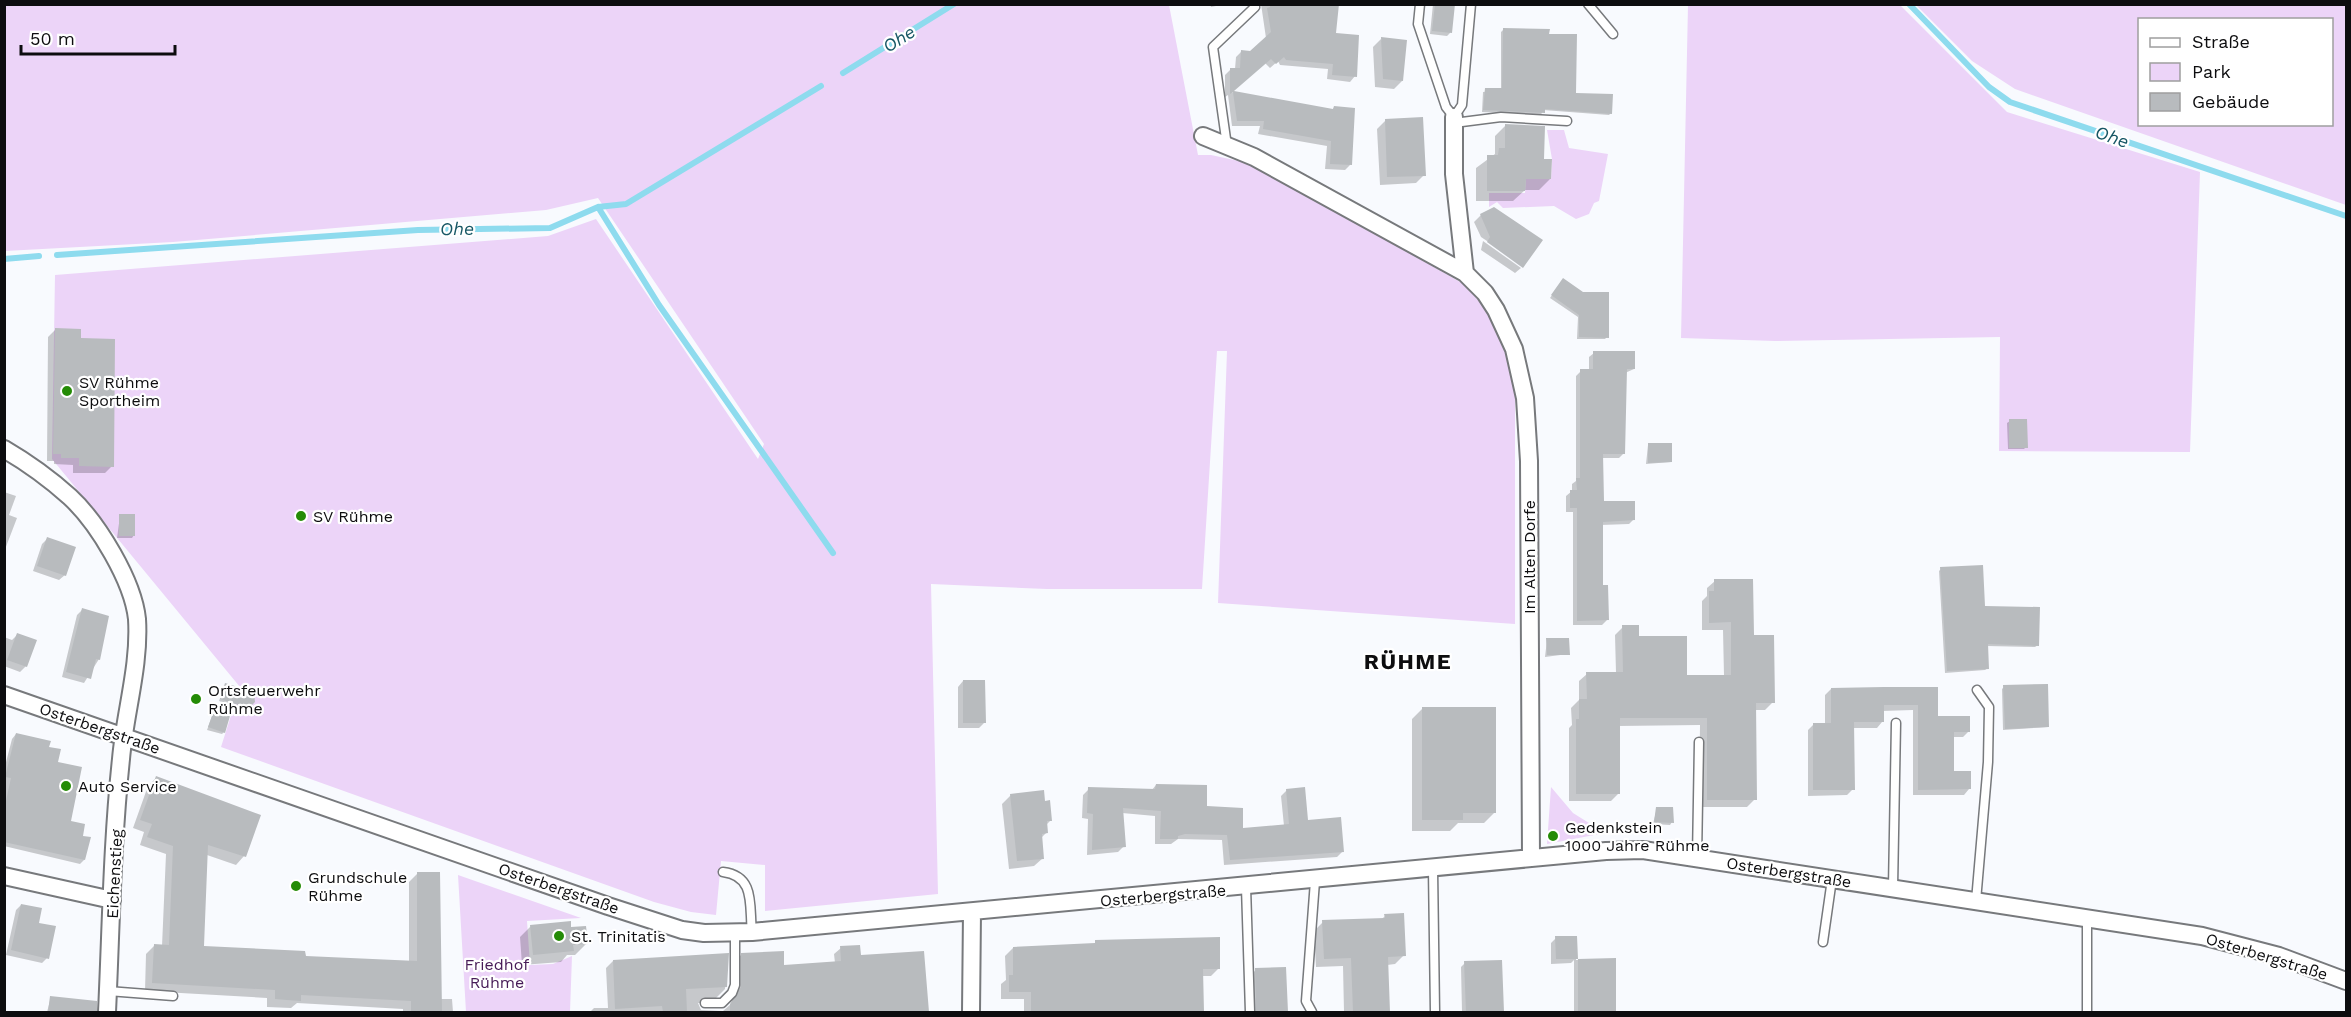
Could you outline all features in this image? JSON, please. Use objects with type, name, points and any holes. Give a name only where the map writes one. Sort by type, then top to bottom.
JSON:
[{"type":"street","points":[[1454,120],[1454,184],[1465,273]]},
{"type":"street","name":"Im Alten Dorfe","points":[[1203,136],[1254,157],[1465,273],[1485,293],[1505,327],[1522,375],[1529,461],[1532,858]]},
{"type":"street","name":"Eichenstieg","points":[[4,449],[28,463],[72,499],[94,526],[127,584],[137,620],[131,704],[121,757],[107,1012]]},
{"type":"street","name":"Osterbergstraße","points":[[4,695],[653,920],[704,933],[743,933],[1315,881],[1532,858],[1643,850],[2202,936],[2279,956],[2346,981]]},
{"type":"street","points":[[4,876],[112,900]]},
{"type":"street","points":[[971,1012],[972,912]]},
{"type":"lane","points":[[1420,4],[1418,24],[1446,107],[1454,120]]},
{"type":"lane","points":[[1454,120],[1462,105],[1471,4]]},
{"type":"lane","points":[[1588,4],[1613,34]]},
{"type":"lane","points":[[1227,146],[1213,47],[1255,7]]},
{"type":"lane","points":[[1454,120],[1501,117],[1567,121]]},
{"type":"lane","points":[[1976,901],[1989,762],[1989,707],[1977,690]]},
{"type":"lane","points":[[1893,888],[1896,723]]},
{"type":"lane","points":[[1697,858],[1699,742]]},
{"type":"lane","points":[[1433,869],[1435,1012]]},
{"type":"lane","points":[[705,1003],[722,1002],[732,993],[743,933],[748,888],[738,875],[723,872]]},
{"type":"lane","points":[[1823,942],[1832,879]]},
{"type":"lane","points":[[1312,1012],[1306,1001],[1315,881]]},
{"type":"lane","points":[[1246,887],[1250,1012]]},
{"type":"lane","points":[[2087,918],[2087,1012]]},
{"type":"lane","points":[[108,991],[173,996]]},
{"type":"green space","points":[[5,5],[1169,5],[1198,155],[1211,155],[1253,164],[1462,283],[1483,305],[1503,342],[1515,387],[1515,624],[1218,603],[1227,351],[1217,351],[1202,589],[1047,589],[931,584],[938,894],[765,911],[765,865],[721,861],[716,915],[691,912],[654,902],[221,747],[240,687],[52,459],[55,275],[548,236],[596,219],[758,459],[764,444],[598,198],[546,210],[173,242],[5,251]]},
{"type":"green space","points":[[1688,5],[1900,5],[2007,112],[2200,172],[2190,452],[1999,451],[2000,337],[1775,341],[1681,338]]},
{"type":"green space","points":[[1916,5],[2346,5],[2346,205],[2015,89],[1972,61]]},
{"type":"green space","points":[[1547,130],[1564,130],[1569,148],[1608,154],[1599,201],[1594,203],[1589,214],[1576,219],[1554,206],[1503,208],[1497,202],[1489,207],[1489,193],[1525,193],[1526,179],[1551,179],[1552,159]]},
{"type":"green space","points":[[1551,787],[1573,813],[1605,833],[1547,844]]},
{"type":"green space","name":"Friedhof Rühme","points":[[458,875],[581,918],[527,921],[530,965],[553,964],[572,956],[570,1012],[466,1012]]},
{"type":"building","points":[[1270,4],[1339,4],[1336,33],[1359,35],[1357,77],[1332,75],[1333,64],[1286,60],[1284,57],[1276,64],[1271,59],[1234,91],[1333,109],[1334,106],[1355,108],[1352,165],[1330,164],[1331,141],[1263,129],[1264,121],[1237,121],[1233,92],[1230,94],[1230,68],[1240,68],[1241,50],[1250,51],[1271,32],[1267,8]]},
{"type":"building","points":[[1435,4],[1455,4],[1452,33],[1432,31]]},
{"type":"building","points":[[1503,28],[1550,29],[1549,34],[1577,34],[1576,93],[1613,94],[1612,114],[1545,109],[1545,113],[1483,110],[1485,88],[1502,88]]},
{"type":"building","points":[[1381,37],[1407,40],[1403,81],[1383,79]]},
{"type":"building","points":[[1423,117],[1426,176],[1387,177],[1385,119]]},
{"type":"building","points":[[1505,124],[1545,126],[1544,159],[1552,159],[1551,179],[1526,179],[1525,191],[1487,191],[1487,155],[1498,155],[1499,148],[1505,148]]},
{"type":"building","points":[[1494,207],[1543,240],[1523,268],[1487,242],[1490,237],[1480,214]]},
{"type":"building","points":[[1563,278],[1583,292],[1609,292],[1609,338],[1579,337],[1579,315],[1551,295]]},
{"type":"building","points":[[55,328],[81,329],[81,338],[115,339],[114,467],[79,466],[79,458],[61,458],[61,454],[53,454]]},
{"type":"building","points":[[1593,351],[1635,351],[1635,369],[1627,369],[1625,454],[1603,454],[1604,501],[1635,501],[1635,520],[1603,522],[1603,585],[1608,585],[1609,620],[1577,621],[1577,508],[1570,508],[1570,490],[1577,490],[1576,478],[1580,478],[1580,369],[1593,369]]},
{"type":"building","points":[[2009,419],[2027,419],[2028,448],[2009,448]]},
{"type":"building","points":[[1648,443],[1672,443],[1672,462],[1648,463]]},
{"type":"building","points":[[119,514],[135,514],[135,536],[119,536]]},
{"type":"building","points":[[47,537],[76,547],[66,576],[37,566]]},
{"type":"building","points":[[1983,565],[1985,606],[2040,607],[2039,646],[1988,644],[1989,669],[1947,671],[1940,567]]},
{"type":"building","points":[[1714,579],[1753,579],[1754,635],[1774,635],[1775,703],[1756,703],[1757,800],[1707,800],[1707,718],[1620,718],[1620,794],[1576,794],[1576,719],[1579,719],[1579,699],[1587,699],[1586,672],[1623,672],[1622,625],[1639,625],[1639,636],[1687,636],[1687,675],[1731,675],[1731,622],[1709,623],[1709,591],[1714,591]]},
{"type":"building","points":[[82,608],[109,616],[100,660],[96,659],[91,679],[66,672]]},
{"type":"building","points":[[17,633],[37,640],[27,667],[7,660]]},
{"type":"building","points":[[1546,638],[1569,638],[1570,655],[1547,655]]},
{"type":"building","points":[[963,680],[985,680],[986,723],[963,723]]},
{"type":"building","points":[[225,683],[254,692],[255,702],[249,708],[220,699]]},
{"type":"building","points":[[2048,684],[2049,727],[2005,729],[2003,685]]},
{"type":"building","points":[[1938,687],[1938,716],[1970,716],[1970,732],[1954,732],[1954,771],[1971,771],[1971,789],[1918,790],[1918,705],[1884,705],[1884,722],[1854,722],[1855,790],[1813,790],[1813,723],[1831,723],[1831,688]]},
{"type":"building","points":[[1422,707],[1496,707],[1496,813],[1463,813],[1463,820],[1422,820]]},
{"type":"building","points":[[214,710],[230,716],[225,733],[208,727]]},
{"type":"building","points":[[16,733],[51,741],[49,747],[61,749],[58,762],[82,767],[71,821],[85,824],[83,836],[91,837],[85,860],[4,842],[4,810],[11,778],[5,777]]},
{"type":"building","points":[[156,776],[261,815],[246,857],[208,845],[204,946],[305,951],[306,956],[417,961],[417,872],[440,872],[442,1012],[411,1012],[411,1001],[301,995],[301,1001],[275,999],[275,990],[152,983],[154,944],[169,945],[173,846],[147,837],[152,824],[140,820]]},
{"type":"building","points":[[1156,784],[1207,785],[1207,806],[1243,808],[1243,828],[1289,824],[1286,789],[1305,787],[1308,820],[1341,817],[1344,852],[1230,860],[1227,835],[1185,834],[1178,836],[1178,839],[1160,839],[1161,811],[1123,808],[1126,847],[1092,850],[1093,814],[1087,813],[1088,787],[1155,789]]},
{"type":"building","points":[[1044,790],[1045,801],[1050,800],[1052,821],[1047,821],[1048,833],[1042,834],[1044,859],[1017,861],[1010,794]]},
{"type":"building","points":[[1656,807],[1673,807],[1674,823],[1654,822]]},
{"type":"building","points":[[21,904],[42,908],[39,923],[56,926],[49,959],[11,950]]},
{"type":"building","points":[[1404,913],[1406,956],[1388,957],[1390,1012],[1353,1012],[1351,958],[1324,959],[1322,920],[1385,918],[1384,914]]},
{"type":"building","name":"St. Trinitatis","points":[[571,921],[571,927],[586,926],[588,944],[573,945],[574,951],[533,955],[530,925]]},
{"type":"building","points":[[1555,936],[1577,936],[1578,959],[1556,959]]},
{"type":"building","points":[[1220,937],[1220,969],[1203,969],[1204,1012],[1031,1012],[1031,992],[1009,992],[1009,975],[1013,975],[1013,947],[1095,943],[1095,940]]},
{"type":"building","points":[[860,945],[861,955],[924,951],[929,1012],[730,1012],[730,1004],[741,987],[741,953],[784,951],[784,965],[841,961],[840,946]]},
{"type":"building","points":[[729,953],[727,987],[686,989],[687,1012],[663,1012],[662,1006],[615,1009],[613,960]]},
{"type":"building","points":[[1616,958],[1616,1012],[1578,1012],[1578,959]]},
{"type":"building","points":[[1502,960],[1504,1012],[1466,1012],[1464,961]]},
{"type":"building","points":[[1286,967],[1288,1012],[1256,1012],[1255,968]]},
{"type":"building","points":[[50,996],[97,1001],[97,1012],[48,1012]]},
{"type":"waterway","name":"Ohe","points":[[843,73],[954,4]]},
{"type":"waterway","name":"Ohe","points":[[1909,4],[1989,87],[2010,102],[2346,216]]},
{"type":"waterway","name":"Ohe","points":[[57,255],[418,230],[550,228],[598,207],[626,204],[821,86]]},
{"type":"waterway","points":[[598,207],[659,305],[833,553]]},
{"type":"waterway","name":"Ohe","points":[[4,259],[39,256]]},
{"type":"place","name":"SV Rühme Sportheim","points":[[67,391]]},
{"type":"place","name":"SV Rühme","points":[[301,516]]},
{"type":"place","name":"Ortsfeuerwehr Rühme","points":[[196,699]]},
{"type":"place","name":"Auto Service","points":[[66,786]]},
{"type":"place","name":"Gedenkstein 1000 Jahre Rühme","points":[[1553,836]]},
{"type":"place","name":"Grundschule Rühme","points":[[296,886]]},
{"type":"place","name":"St. Trinitatis","points":[[559,936]]},
{"type":"district","name":"RÜHME","points":[[1408,661]]}]
